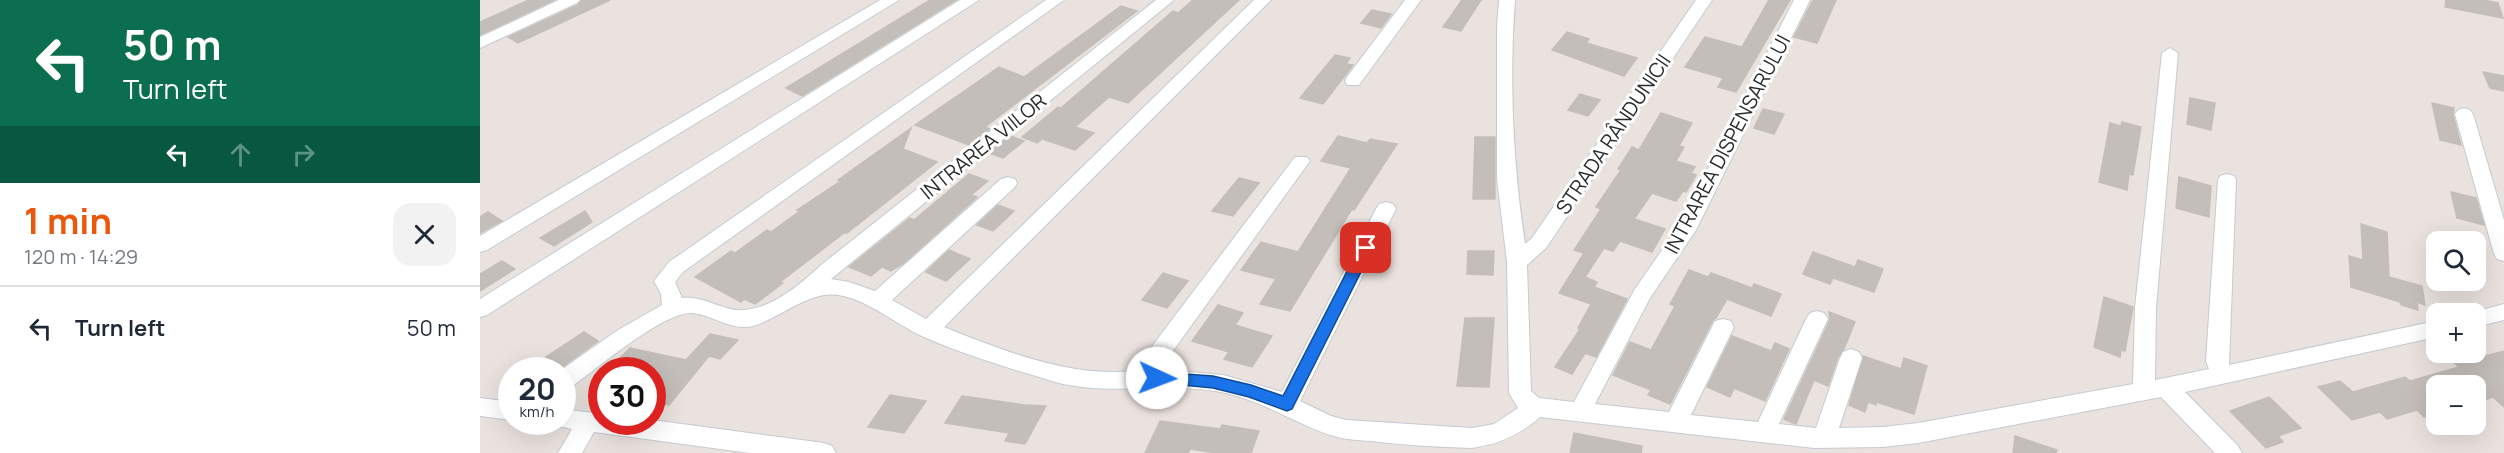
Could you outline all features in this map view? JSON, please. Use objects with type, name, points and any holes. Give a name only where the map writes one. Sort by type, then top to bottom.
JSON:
[{"type":"street","points":[[480,43],[572,0]]},
{"type":"street","points":[[480,245],[891,0]]},
{"type":"street","points":[[480,309],[971,0]]},
{"type":"street","points":[[673,307],[671,294],[664,281],[675,267],[1056,0]]},
{"type":"street","name":"INTRAREA VIILOR","points":[[803,295],[828,270],[1166,0]]},
{"type":"street","points":[[928,330],[1263,0]]},
{"type":"street","points":[[1353,81],[1413,0]]},
{"type":"street","points":[[1507,0],[1505,27],[1506,179],[1517,262],[1520,393],[1526,402],[1535,407],[1764,433],[1816,443],[1918,433],[2156,389],[2426,331]]},
{"type":"street","name":"STRADA RÂNDUNICII","points":[[1517,262],[1539,243],[1704,0]]},
{"type":"street","name":"INTRAREA DISPENSARULUI","points":[[1580,412],[1642,294],[1678,246],[1802,0]]},
{"type":"street","points":[[2170,53],[2158,157],[2143,371],[2156,389],[2230,453]]},
{"type":"street","points":[[2464,114],[2504,254]]},
{"type":"street","points":[[1157,378],[1155,364],[1161,351],[1301,161]]},
{"type":"street","points":[[2223,375],[2217,361],[2227,180]]},
{"type":"street","points":[[876,302],[1008,183]]},
{"type":"street","points":[[1287,405],[1386,209]]},
{"type":"street","points":[[576,373],[673,307],[692,305],[731,319],[741,320],[760,315],[817,289],[838,287],[876,302],[928,330],[1057,375],[1126,382],[1157,378],[1213,382],[1251,391],[1287,405],[1307,417],[1340,428],[1472,438],[1494,436],[1515,426],[1535,407]]},
{"type":"street","points":[[2486,316],[2504,312]]},
{"type":"street","points":[[1764,433],[1817,319]]},
{"type":"street","points":[[1675,423],[1723,327]]},
{"type":"street","points":[[1816,443],[1851,358]]},
{"type":"street","points":[[480,407],[498,409]]},
{"type":"street","points":[[570,453],[588,422],[576,420]]},
{"type":"street","points":[[666,432],[824,453]]},
{"type":"building","points":[[529,0],[554,0],[480,35],[480,22]]},
{"type":"building","points":[[582,0],[610,0],[518,43],[508,37],[578,5]]},
{"type":"building","points":[[930,0],[956,0],[802,96],[786,88]]},
{"type":"building","points":[[1193,0],[1239,0],[1128,103],[1109,97],[1075,127],[1094,133],[1075,150],[1042,139],[1037,143],[1022,137],[1058,107],[1061,108],[1173,11],[1178,13]]},
{"type":"building","points":[[1462,0],[1481,0],[1461,31],[1443,27]]},
{"type":"building","points":[[1769,0],[1790,0],[1736,92],[1718,87],[1723,78],[1685,67],[1705,37],[1742,47]]},
{"type":"building","points":[[1813,0],[1836,0],[1817,43],[1794,37]]},
{"type":"building","points":[[2446,0],[2483,0],[2498,3],[2503,18],[2445,7]]},
{"type":"building","points":[[1121,6],[1137,11],[985,127],[990,129],[969,145],[915,125],[999,67],[1024,77]]},
{"type":"building","points":[[1372,10],[1391,14],[1381,28],[1361,23]]},
{"type":"building","points":[[1567,32],[1589,39],[1586,43],[1637,58],[1624,76],[1552,50]]},
{"type":"building","points":[[1335,55],[1350,58],[1346,64],[1353,65],[1323,104],[1300,98]]},
{"type":"building","points":[[2483,72],[2504,76],[2504,91],[2490,88]]},
{"type":"building","points":[[1580,94],[1600,100],[1588,116],[1568,110]]},
{"type":"building","points":[[2190,98],[2215,103],[2211,130],[2187,124]]},
{"type":"building","points":[[2432,103],[2454,108],[2453,115],[2461,145],[2440,140]]},
{"type":"building","points":[[1763,109],[1784,114],[1774,134],[1754,128]]},
{"type":"building","points":[[1661,113],[1692,123],[1679,146],[1684,147],[1676,161],[1695,167],[1691,173],[1696,175],[1686,192],[1683,191],[1676,201],[1652,193],[1634,219],[1665,229],[1652,252],[1620,241],[1613,251],[1604,248],[1585,277],[1597,282],[1594,287],[1627,299],[1596,357],[1585,353],[1572,374],[1555,367],[1580,329],[1578,328],[1591,304],[1559,293],[1584,253],[1574,250],[1601,209],[1596,207],[1621,170],[1618,169],[1632,147],[1639,150]]},
{"type":"building","points":[[2122,122],[2141,127],[2133,175],[2129,174],[2127,190],[2099,182],[2110,123],[2121,126]]},
{"type":"building","points":[[911,128],[903,149],[937,162],[780,282],[783,283],[755,304],[744,299],[741,302],[695,277],[731,251],[735,253],[767,230],[771,232],[800,211],[797,210],[841,181],[838,180]]},
{"type":"building","points":[[1010,136],[1024,141],[1003,158],[989,153]]},
{"type":"building","points":[[1338,136],[1367,143],[1370,139],[1397,144],[1354,210],[1352,209],[1290,311],[1260,304],[1276,279],[1241,270],[1261,242],[1298,252],[1351,168],[1321,161]]},
{"type":"building","points":[[1475,137],[1495,137],[1495,199],[1473,199]]},
{"type":"building","points":[[969,174],[988,181],[971,195],[977,197],[904,263],[891,271],[882,267],[871,276],[849,267],[910,218],[914,220]]},
{"type":"building","points":[[2179,177],[2211,186],[2209,217],[2176,208]]},
{"type":"building","points":[[1239,178],[1259,183],[1233,216],[1212,211]]},
{"type":"building","points":[[2451,192],[2476,198],[2484,225],[2457,218]]},
{"type":"building","points":[[998,205],[1014,211],[993,231],[977,225]]},
{"type":"building","points":[[585,211],[592,222],[554,246],[540,238]]},
{"type":"building","points":[[488,212],[502,221],[480,233],[480,217]]},
{"type":"building","points":[[2361,224],[2387,232],[2389,277],[2422,286],[2425,305],[2417,302],[2418,310],[2351,287],[2349,256],[2363,260]]},
{"type":"building","points":[[949,250],[970,259],[946,281],[926,272]]},
{"type":"building","points":[[1468,251],[1494,251],[1493,275],[1467,274]]},
{"type":"building","points":[[1813,252],[1855,267],[1858,260],[1883,269],[1874,292],[1833,278],[1830,284],[1803,274]]},
{"type":"building","points":[[502,261],[515,269],[480,291],[480,274]]},
{"type":"building","points":[[1689,270],[1708,277],[1711,273],[1752,288],[1754,284],[1781,294],[1771,316],[1727,299],[1713,320],[1670,404],[1648,395],[1651,390],[1613,375],[1630,342],[1651,350],[1675,306],[1670,304]]},
{"type":"building","points":[[1163,273],[1188,281],[1167,308],[1142,300]]},
{"type":"building","points":[[2104,297],[2133,307],[2125,351],[2121,350],[2120,357],[2094,347]]},
{"type":"building","points":[[1218,305],[1243,313],[1235,325],[1272,336],[1252,367],[1224,359],[1229,352],[1192,341]]},
{"type":"building","points":[[1829,312],[1855,322],[1844,349],[1838,357],[1828,386],[1814,380],[1796,424],[1784,419],[1830,320]]},
{"type":"building","points":[[1465,318],[1494,318],[1489,387],[1457,386]]},
{"type":"building","points":[[584,332],[598,341],[576,357],[546,357]]},
{"type":"building","points":[[710,334],[738,340],[720,359],[709,356],[669,405],[666,405],[666,357],[621,357],[630,348],[686,360]]},
{"type":"building","points":[[1732,336],[1771,351],[1775,343],[1789,349],[1765,401],[1734,388],[1730,397],[1707,387]]},
{"type":"building","points":[[2504,351],[2504,407],[2493,397],[2486,399],[2486,375],[2431,375],[2459,367],[2455,363],[2486,363],[2486,356]]},
{"type":"building","points":[[1863,356],[1901,369],[1904,358],[1927,366],[1914,414],[1876,402],[1876,405],[1868,402],[1865,412],[1849,405]]},
{"type":"building","points":[[2426,376],[2426,416],[2417,410],[2387,419],[2380,412],[2352,420],[2318,387],[2340,381],[2353,392],[2405,377],[2410,381]]},
{"type":"building","points":[[890,395],[926,401],[904,433],[868,427]]},
{"type":"building","points":[[962,396],[1046,406],[1025,444],[1005,441],[1009,433],[945,423]]},
{"type":"building","points":[[2269,397],[2301,428],[2278,436],[2283,442],[2266,448],[2230,411]]},
{"type":"building","points":[[1160,421],[1220,429],[1222,425],[1259,431],[1251,453],[1217,453],[1190,449],[1188,453],[1145,453]]},
{"type":"building","points":[[1574,433],[1642,446],[1641,453],[1570,453]]},
{"type":"building","points":[[2015,436],[2057,450],[2056,453],[2013,453]]},
{"type":"route","points":[[1157,378],[1213,382],[1251,391],[1287,405],[1366,248]]}]
